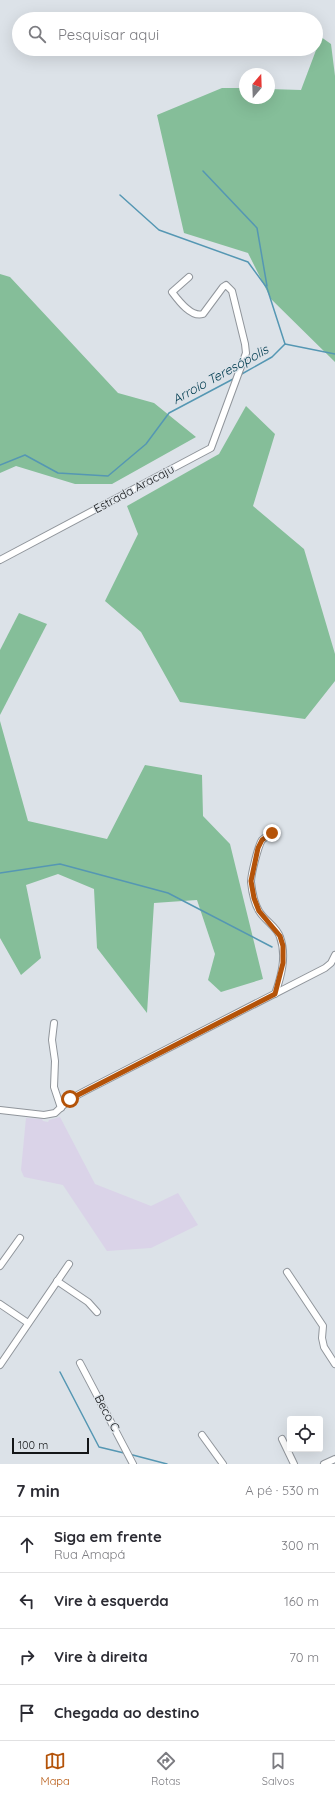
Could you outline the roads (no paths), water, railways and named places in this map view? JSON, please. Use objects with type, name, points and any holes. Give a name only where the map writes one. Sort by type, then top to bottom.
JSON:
[{"type":"street","name":"Estrada Aracaju","points":[[0,560],[211,448],[246,353],[232,291],[226,286],[223,287],[203,314],[199,315],[193,313],[181,304],[172,292],[190,277]]},
{"type":"street","points":[[272,833],[262,840],[258,848],[251,881],[254,898],[259,911],[280,936],[283,946],[283,963],[275,994]]},
{"type":"street","points":[[0,1110],[44,1115],[55,1113],[70,1099],[80,1093],[325,968],[331,963],[335,955]]},
{"type":"street","points":[[54,1023],[52,1040],[55,1061],[54,1087],[61,1108]]},
{"type":"street","points":[[0,1266],[20,1238]]},
{"type":"street","points":[[0,1365],[69,1264]]},
{"type":"street","points":[[287,1272],[322,1326],[323,1343],[335,1364]]},
{"type":"street","points":[[57,1281],[88,1302],[97,1312]]},
{"type":"street","points":[[0,1304],[28,1323]]},
{"type":"street","name":"Beco C","points":[[80,1363],[133,1464]]},
{"type":"street","points":[[202,1435],[223,1464]]},
{"type":"street","points":[[282,1439],[294,1464]]},
{"type":"waterway","points":[[203,171],[257,228],[267,286]]},
{"type":"waterway","points":[[120,195],[159,230],[248,262],[267,288],[285,344]]},
{"type":"waterway","name":"Arroio Teresópolis","points":[[240,375],[272,357],[285,344],[335,354]]},
{"type":"waterway","name":"Arroio Teresópolis","points":[[0,465],[25,455],[58,473],[108,476],[146,444],[169,413],[235,378]]},
{"type":"waterway","points":[[0,873],[60,864],[168,893],[272,947]]},
{"type":"waterway","points":[[60,1372],[99,1447],[124,1453]]},
{"type":"waterway","points":[[129,1454],[167,1464]]}]
